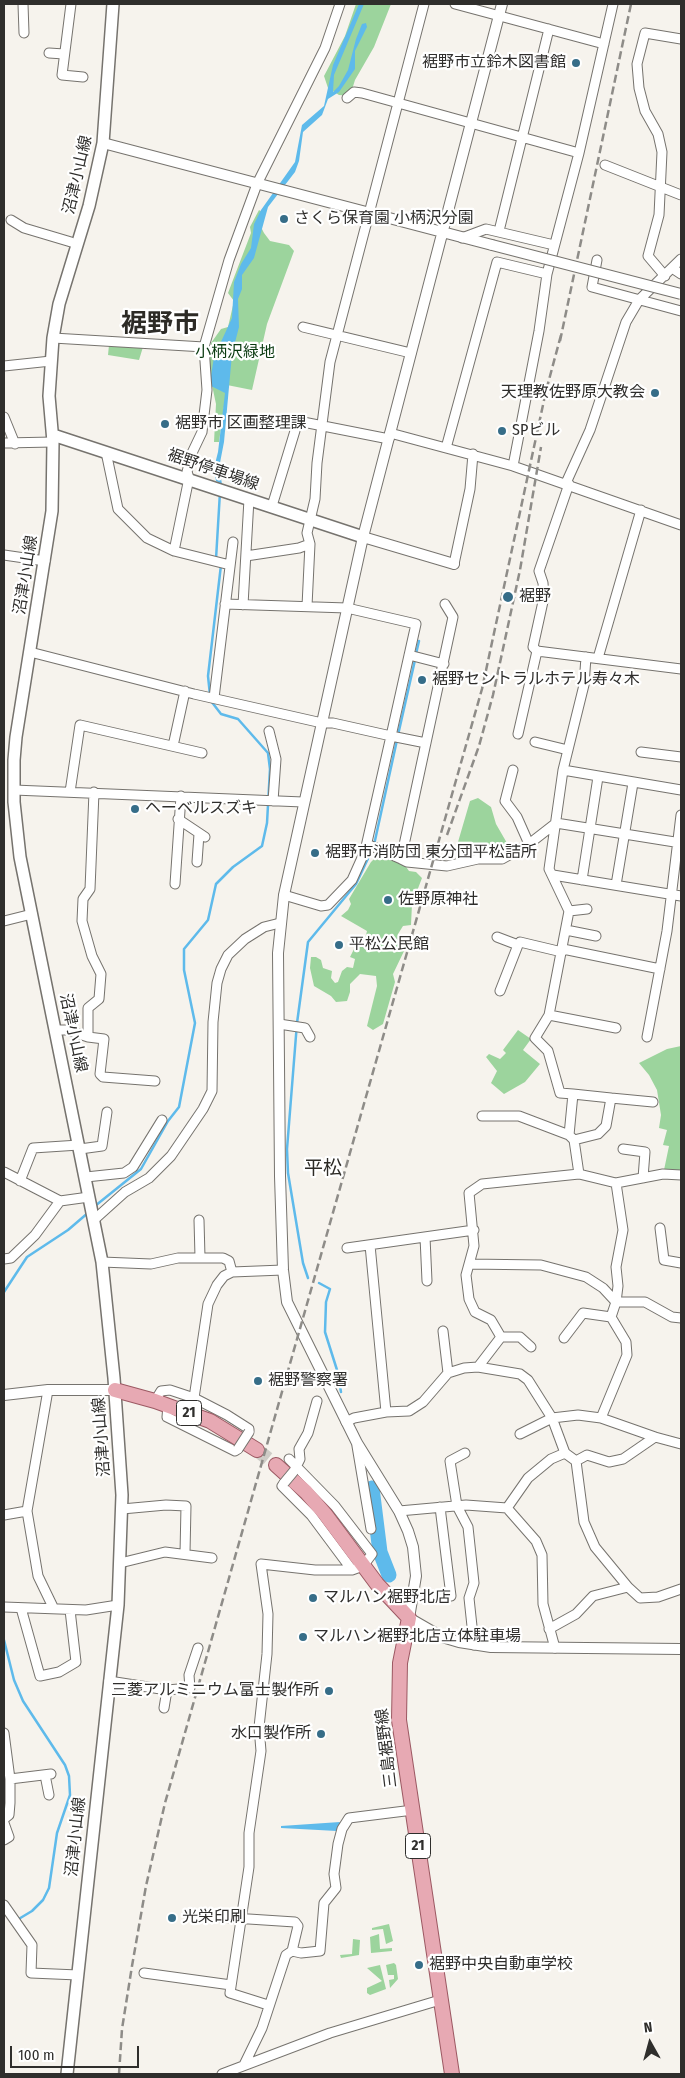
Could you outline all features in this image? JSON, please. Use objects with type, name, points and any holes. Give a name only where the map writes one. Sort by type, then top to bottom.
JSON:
[{"type":"main road","name":"沼津小山線","points":[[67,2074],[118,1605],[122,1509],[115,1390],[102,1262],[18,840],[14,790],[16,737],[46,561],[52,511],[53,438],[49,396],[53,338],[59,304],[89,206],[103,143],[113,4]]},
{"type":"main road","name":"裾野停車場線","points":[[53,438],[106,452],[189,478],[363,537]]},
{"type":"main road","name":"21","points":[[115,1390],[161,1403],[210,1421],[257,1450]]},
{"type":"main road","points":[[283,1462],[325,1514],[357,1568],[409,1618]]},
{"type":"main road","name":"三島裾野線","points":[[409,1618],[402,1651],[398,1706],[401,1742],[413,1810],[452,2074]]},
{"type":"street","points":[[23,4],[24,33]]},
{"type":"street","points":[[71,4],[62,75],[83,77]]},
{"type":"street","points":[[174,551],[189,478],[187,472],[192,453],[202,432],[206,390],[204,347],[229,260],[257,184],[325,48],[340,4]]},
{"type":"street","points":[[307,606],[310,544],[307,533],[315,499],[330,362],[424,4]]},
{"type":"street","points":[[455,4],[604,44]]},
{"type":"street","points":[[502,4],[363,537],[284,895],[280,923],[279,1024],[283,1270],[287,1302],[357,1443],[399,1510],[413,1547],[415,1564],[414,1590],[409,1618],[442,1637],[474,1645],[514,1648],[681,1649]]},
{"type":"street","points":[[513,466],[539,331],[547,274],[580,153],[613,4]]},
{"type":"street","points":[[499,231],[549,29]]},
{"type":"street","points":[[664,276],[648,256],[657,226],[662,188],[662,152],[658,134],[643,104],[637,64],[645,33],[681,39]]},
{"type":"street","points":[[49,54],[64,54]]},
{"type":"street","points":[[347,98],[354,92],[580,153]]},
{"type":"street","points":[[103,143],[681,294]]},
{"type":"street","points":[[605,165],[681,195]]},
{"type":"street","points":[[11,220],[24,228],[71,242]]},
{"type":"street","points":[[462,238],[486,229],[554,245]]},
{"type":"street","points":[[681,259],[639,300],[626,322],[590,430],[567,483],[539,571],[543,583],[544,597],[533,647],[537,650],[681,669]]},
{"type":"street","points":[[597,260],[592,287],[681,311]]},
{"type":"street","points":[[446,448],[497,262],[547,274]]},
{"type":"street","points":[[672,268],[681,274]]},
{"type":"street","points":[[303,327],[411,353]]},
{"type":"street","points":[[53,338],[106,343],[204,347]]},
{"type":"street","points":[[4,366],[51,361]]},
{"type":"street","points":[[4,417],[15,444]]},
{"type":"street","points":[[272,506],[298,421],[390,436],[473,454],[567,483],[681,525]]},
{"type":"street","points":[[4,443],[15,444],[53,438]]},
{"type":"street","points":[[106,452],[118,509],[147,538],[174,551],[230,565]]},
{"type":"street","points":[[363,537],[454,564],[470,489],[473,454]]},
{"type":"street","points":[[243,605],[249,499]]},
{"type":"street","points":[[598,658],[641,510]]},
{"type":"street","points":[[210,697],[233,542]]},
{"type":"street","points":[[246,556],[299,548],[310,544]]},
{"type":"street","points":[[4,555],[46,561]]},
{"type":"street","points":[[225,604],[347,608],[416,624],[413,656],[371,846],[352,880],[328,905],[322,906],[284,895]]},
{"type":"street","points":[[401,859],[453,617],[445,604]]},
{"type":"street","points":[[518,734],[537,650]]},
{"type":"street","points":[[30,652],[322,723],[333,722],[426,743]]},
{"type":"street","points":[[413,656],[444,664]]},
{"type":"street","points":[[586,657],[584,685],[563,770],[548,869],[553,875],[568,911],[566,930],[549,1015],[535,1038],[548,1051],[560,1093],[654,1102]]},
{"type":"street","points":[[173,746],[185,691]]},
{"type":"street","points":[[70,792],[80,725],[202,753]]},
{"type":"street","points":[[269,731],[276,759],[273,801]]},
{"type":"street","points":[[535,742],[568,750]]},
{"type":"street","points":[[641,752],[681,757]]},
{"type":"street","points":[[513,770],[505,801],[517,817],[529,844]]},
{"type":"street","points":[[563,770],[681,790]]},
{"type":"street","points":[[582,880],[598,777]]},
{"type":"street","points":[[616,885],[633,783]]},
{"type":"street","points":[[14,790],[303,802]]},
{"type":"street","points":[[88,1037],[88,1008],[99,999],[101,974],[92,956],[82,920],[83,899],[90,889],[94,792]]},
{"type":"street","points":[[175,884],[178,819],[182,796]]},
{"type":"street","points":[[646,1037],[677,896],[681,815]]},
{"type":"street","points":[[178,819],[202,835],[198,862]]},
{"type":"street","points":[[371,846],[407,862],[447,866],[478,859],[502,859],[529,844],[556,823],[679,843]]},
{"type":"street","points":[[553,875],[677,896]]},
{"type":"street","points":[[568,911],[588,909]]},
{"type":"street","points":[[4,921],[32,914]]},
{"type":"street","points":[[94,1218],[125,1192],[149,1178],[171,1156],[203,1109],[212,1091],[213,1022],[217,983],[221,969],[228,955],[245,939],[264,927],[280,923]]},
{"type":"street","points":[[566,930],[596,936]]},
{"type":"street","points":[[497,937],[518,945]]},
{"type":"street","points":[[500,991],[520,942],[660,969]]},
{"type":"street","points":[[549,1015],[616,1028]]},
{"type":"street","points":[[279,1024],[307,1029],[310,1037]]},
{"type":"street","points":[[56,1030],[66,1030],[88,1037],[104,1039],[100,1074],[103,1077],[155,1081]]},
{"type":"street","points":[[573,1094],[571,1138],[579,1174]]},
{"type":"street","points":[[482,1116],[519,1116],[571,1138],[598,1134],[606,1126],[611,1098]]},
{"type":"street","points":[[20,1181],[34,1148],[102,1146],[107,1112]]},
{"type":"street","points":[[86,1177],[124,1173],[133,1167],[162,1120]]},
{"type":"street","points":[[623,1148],[645,1152],[643,1178]]},
{"type":"street","points":[[4,1172],[60,1201],[89,1198]]},
{"type":"street","points":[[501,1337],[491,1320],[475,1312],[469,1299],[466,1275],[474,1246],[474,1230],[469,1193],[482,1184],[579,1174],[616,1183],[663,1174],[681,1176]]},
{"type":"street","points":[[601,1418],[627,1355],[626,1342],[611,1317],[616,1302],[618,1286],[616,1267],[623,1230],[616,1183]]},
{"type":"street","points":[[4,1259],[10,1258],[35,1235],[60,1201]]},
{"type":"street","points":[[199,1220],[200,1258]]},
{"type":"street","points":[[660,1228],[664,1260],[681,1263]]},
{"type":"street","points":[[347,1248],[474,1230]]},
{"type":"street","points":[[425,1237],[427,1281]]},
{"type":"street","points":[[370,1244],[386,1412]]},
{"type":"street","points":[[102,1262],[151,1264],[178,1258],[224,1258],[229,1261],[232,1272]]},
{"type":"street","points":[[469,1264],[540,1265],[586,1277],[603,1288],[616,1302],[644,1302],[672,1317],[681,1318]]},
{"type":"street","points":[[194,1398],[210,1297],[224,1276],[232,1272],[283,1270]]},
{"type":"street","points":[[564,1338],[582,1313],[611,1317]]},
{"type":"street","points":[[443,1331],[448,1373]]},
{"type":"street","points":[[501,1337],[520,1337],[532,1347]]},
{"type":"street","points":[[478,1367],[501,1337]]},
{"type":"street","points":[[346,1422],[354,1418],[386,1412],[398,1413],[417,1407],[448,1373],[464,1368],[478,1367],[520,1374],[528,1380],[552,1418],[565,1453],[576,1461],[584,1522],[595,1547],[628,1587],[640,1598],[658,1597],[681,1589]]},
{"type":"street","points":[[48,1390],[27,1511],[38,1576],[53,1607]]},
{"type":"street","points":[[4,1396],[48,1390],[115,1390]]},
{"type":"street","points":[[165,1390],[194,1398],[227,1415],[249,1429],[249,1432],[235,1451],[167,1417],[161,1403],[160,1391],[165,1390]]},
{"type":"street","points":[[317,1401],[308,1432],[299,1449],[296,1469],[282,1486],[311,1515],[357,1568]]},
{"type":"street","points":[[520,1434],[552,1418],[578,1415],[601,1418],[681,1444]]},
{"type":"street","points":[[576,1461],[587,1456],[609,1462],[623,1460],[656,1437]]},
{"type":"street","points":[[357,1443],[371,1529]]},
{"type":"street","points":[[465,1453],[450,1461],[457,1506],[468,1527],[474,1583],[469,1598],[474,1645]]},
{"type":"street","points":[[506,1508],[528,1478],[551,1459],[565,1453]]},
{"type":"street","points":[[268,2005],[230,1993],[249,1866],[249,1833],[261,1751],[259,1727],[267,1654],[268,1614],[261,1564],[315,1570],[357,1568],[372,1551],[335,1506],[296,1469],[283,1462]]},
{"type":"street","points":[[122,1509],[166,1505],[186,1506],[185,1553]]},
{"type":"street","points":[[399,1510],[457,1506],[506,1508],[536,1541],[542,1556],[543,1604],[555,1648]]},
{"type":"street","points":[[440,1507],[451,1596]]},
{"type":"street","points":[[4,1515],[27,1511]]},
{"type":"street","points":[[120,1563],[155,1553],[185,1553],[212,1558]]},
{"type":"street","points":[[549,1629],[576,1614],[594,1596],[628,1587]]},
{"type":"street","points":[[4,1607],[53,1607],[70,1610],[118,1605]]},
{"type":"street","points":[[21,1608],[40,1676],[59,1672],[76,1662],[70,1610]]},
{"type":"street","points":[[109,1681],[167,1690],[190,1688],[190,1675],[198,1648]]},
{"type":"street","points":[[164,1708],[167,1690]]},
{"type":"street","points":[[4,1733],[10,1779],[8,1815],[4,1819]]},
{"type":"street","points":[[10,1779],[48,1774],[48,1795]]},
{"type":"street","points":[[292,1951],[301,1953],[320,1951],[324,1903],[336,1888],[334,1874],[338,1844],[342,1829],[349,1818],[413,1810]]},
{"type":"street","points":[[4,1824],[9,1837],[4,1840]]},
{"type":"street","points":[[4,1905],[8,1914],[32,1945],[31,1973],[78,1975]]},
{"type":"street","points":[[218,1917],[240,1920],[295,1922],[298,1926],[292,1951],[286,1955],[262,2028],[244,2065]]},
{"type":"street","points":[[144,1973],[231,1985]]},
{"type":"street","points":[[226,2073],[330,2033],[440,2000]]},
{"type":"green space","points":[[356,4],[391,4],[374,47],[355,80],[350,96],[339,95],[328,88],[324,76],[345,36]]},
{"type":"green space","name":"小柄沢緑地","points":[[259,210],[265,214],[261,227],[270,241],[289,245],[294,251],[267,324],[252,390],[227,385],[219,442],[214,442],[216,404],[209,371],[211,343],[221,329],[228,327],[234,301],[228,293],[251,233],[250,227]]},
{"type":"green space","points":[[109,345],[143,347],[139,360],[108,355]]},
{"type":"green space","points":[[478,798],[491,807],[496,824],[511,850],[503,854],[467,857],[460,854],[458,842],[470,801]]},
{"type":"green space","points":[[378,855],[404,864],[409,871],[416,872],[422,878],[412,904],[411,925],[403,926],[398,934],[405,949],[393,974],[395,982],[383,1024],[373,1030],[367,1026],[377,986],[376,976],[360,974],[350,984],[347,1001],[336,1002],[331,996],[314,986],[310,968],[311,957],[316,957],[321,960],[323,968],[332,971],[331,978],[335,983],[338,982],[342,971],[347,967],[353,968],[355,959],[350,957],[356,945],[357,935],[365,939],[367,931],[341,916],[348,910],[351,904],[349,899],[371,862]]},
{"type":"green space","points":[[518,1030],[531,1039],[523,1050],[540,1064],[525,1082],[504,1094],[491,1083],[497,1071],[486,1057],[489,1054],[500,1059],[506,1053],[503,1050]]},
{"type":"green space","points":[[681,1046],[681,1172],[664,1170],[669,1146],[663,1145],[667,1130],[659,1128],[661,1115],[657,1090],[649,1075],[639,1063],[667,1049]]},
{"type":"green space","points":[[389,1924],[393,1941],[386,1944],[383,1929],[372,1930],[372,1928]]},
{"type":"green space","points":[[379,1934],[380,1949],[392,1948],[392,1951],[371,1953],[370,1937]]},
{"type":"green space","points":[[353,1939],[360,1940],[359,1955],[341,1958],[340,1955],[352,1954]]},
{"type":"green space","points":[[394,1963],[398,1979],[390,1988],[389,1980],[394,1979],[394,1975],[388,1975],[386,1965]]},
{"type":"green space","points":[[380,1965],[386,1989],[370,1995],[367,1993],[367,1988],[382,1981],[367,1968]]},
{"type":"water","points":[[359,4],[364,4],[334,75],[333,92],[339,86],[348,70],[356,39],[362,24],[366,23],[367,27],[355,51],[355,69],[339,92],[328,99],[322,115],[303,132],[299,161],[295,172],[268,207],[254,258],[242,275],[242,289],[238,299],[239,327],[232,354],[224,442],[219,468],[222,484],[216,481],[214,468],[218,452],[225,393],[211,386],[211,376],[214,357],[232,318],[234,282],[241,264],[251,248],[254,224],[261,210],[295,162],[302,125],[324,106],[333,65]]},
{"type":"water","points":[[340,1822],[337,1831],[281,1828],[281,1826]]},
{"type":"waterway","points":[[216,559],[220,492]]},
{"type":"waterway","points":[[210,695],[208,676],[221,565]]},
{"type":"waterway","points":[[416,654],[419,641]]},
{"type":"waterway","points":[[398,735],[415,660]]},
{"type":"waterway","points":[[95,1206],[141,1169],[168,1121],[179,1107],[195,1023],[184,970],[184,949],[208,920],[216,884],[233,867],[262,846],[267,823],[270,769],[268,753],[238,719],[221,714],[211,701]]},
{"type":"waterway","points":[[374,845],[397,740]]},
{"type":"waterway","points":[[308,1278],[303,1263],[288,1173],[287,1149],[297,1023],[308,942],[356,884],[372,850]]},
{"type":"waterway","points":[[4,1292],[27,1257],[68,1230],[89,1212]]},
{"type":"waterway","points":[[319,1283],[330,1289],[326,1302],[325,1332],[337,1370],[341,1392]]},
{"type":"waterway","points":[[372,1488],[380,1552],[389,1575]]},
{"type":"waterway","points":[[4,1640],[14,1680],[23,1701],[65,1765],[69,1776],[70,1795],[57,1833],[49,1888],[43,1900],[32,1911],[17,1920]]},
{"type":"tunnel","points":[[257,1450],[276,1465]]},
{"type":"railway","points":[[560,341],[631,4]]},
{"type":"railway","points":[[119,2074],[122,2029],[132,1966],[146,1886],[165,1803],[482,689],[546,391],[561,335]]},
{"type":"railway","points":[[447,835],[479,746],[493,695],[520,570],[541,447]]},
{"type":"place","name":"裾野市立鈴木図書館","points":[[576,63]]},
{"type":"place","name":"さくら保育園 小柄沢分園","points":[[284,219]]},
{"type":"place","name":"天理教佐野原大教会","points":[[655,393]]},
{"type":"place","name":"裾野市 区画整理課","points":[[165,424]]},
{"type":"place","name":"SPビル","points":[[502,431]]},
{"type":"place","name":"裾野","points":[[508,597]]},
{"type":"place","name":"裾野セントラルホテル寿々木","points":[[422,680]]},
{"type":"place","name":"ヘーベルスズキ","points":[[135,809]]},
{"type":"place","name":"裾野市消防団 東分団平松詰所","points":[[315,853]]},
{"type":"place","name":"佐野原神社","points":[[388,900]]},
{"type":"place","name":"平松公民館","points":[[339,945]]},
{"type":"place","name":"裾野警察署","points":[[258,1381]]},
{"type":"place","name":"マルハン裾野北店","points":[[313,1598]]},
{"type":"place","name":"マルハン裾野北店立体駐車場","points":[[303,1637]]},
{"type":"place","name":"三菱アルミニウム富士製作所","points":[[329,1691]]},
{"type":"place","name":"水口製作所","points":[[321,1734]]},
{"type":"place","name":"光栄印刷","points":[[172,1918]]},
{"type":"place","name":"裾野中央自動車学校","points":[[419,1965]]},
{"type":"district","name":"裾野市","points":[[160,325]]},
{"type":"district","name":"平松","points":[[323,1169]]}]
